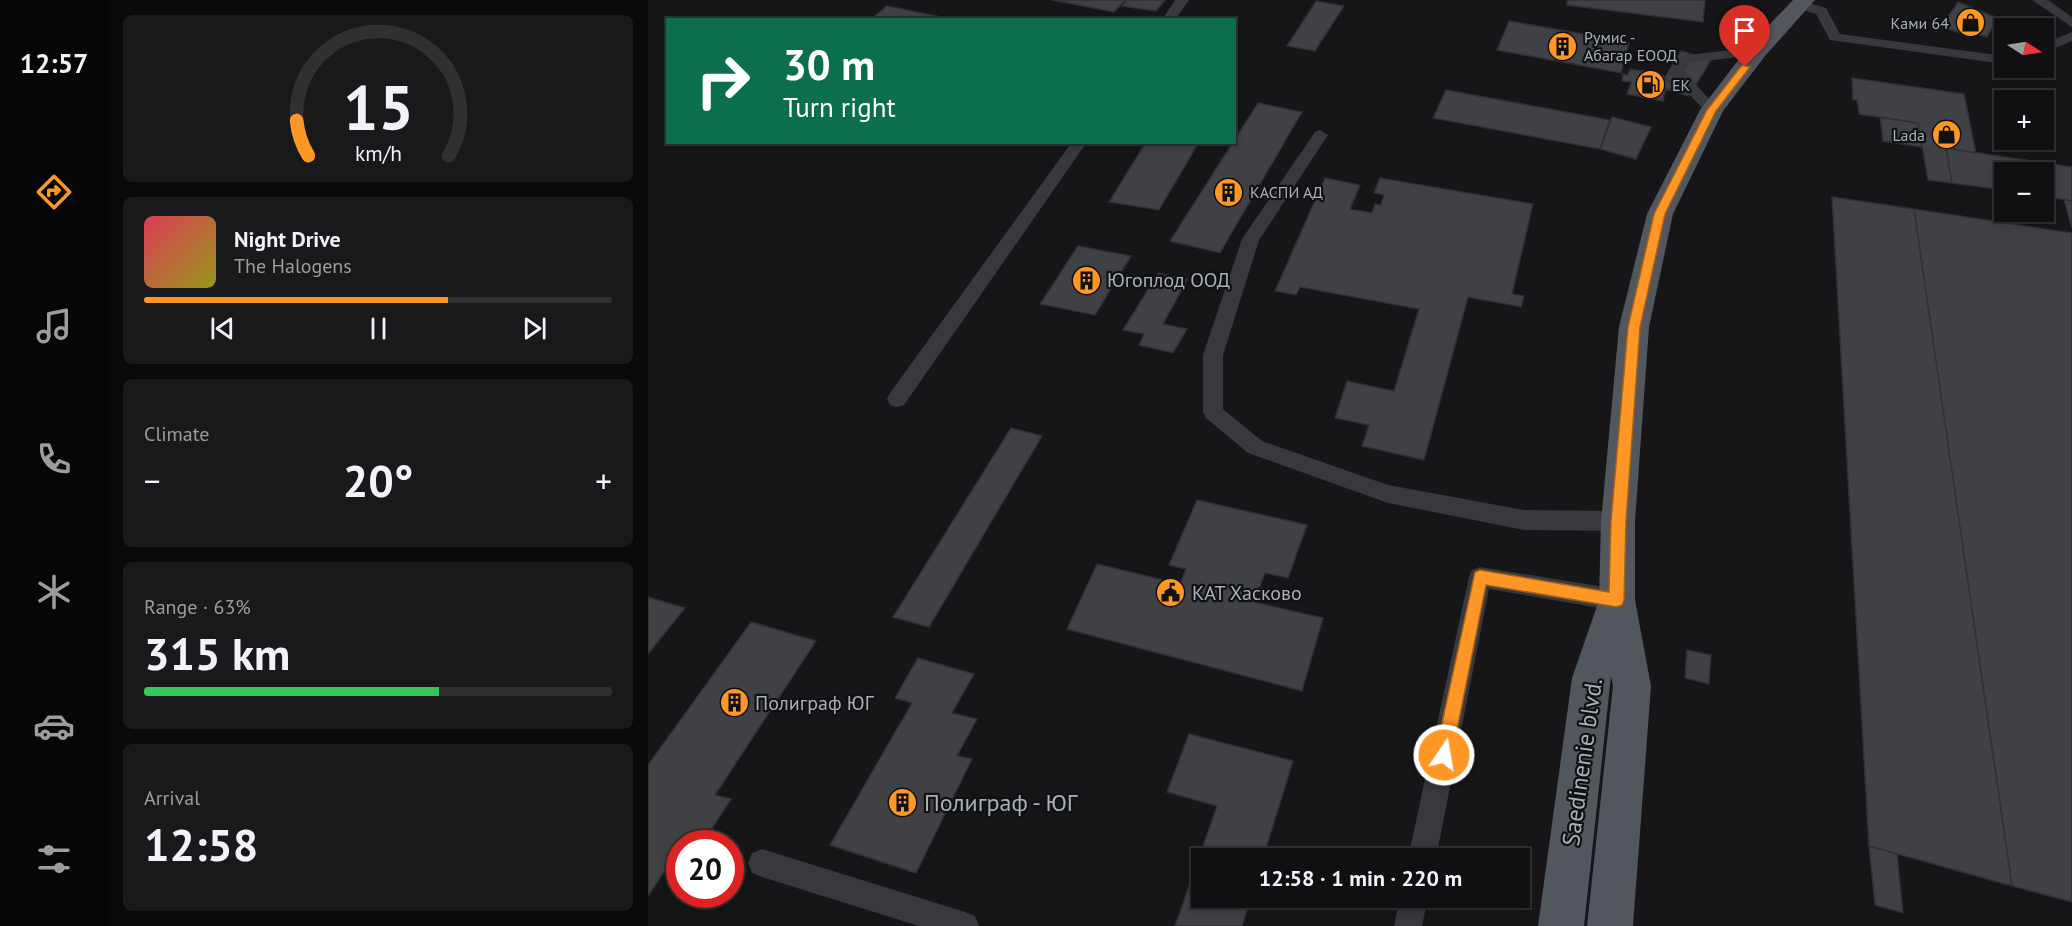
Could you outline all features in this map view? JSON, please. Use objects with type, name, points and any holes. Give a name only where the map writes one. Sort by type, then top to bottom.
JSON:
[{"type":"main road","name":"Saedinenie blvd.","points":[[1610,926],[1632,686],[1617,600],[1618,521],[1634,327],[1660,214],[1712,110],[1757,51],[1804,3]]},
{"type":"main road","name":"Saedinenie blvd.","points":[[1561,926],[1591,678],[1617,600]]},
{"type":"lane","points":[[1169,18],[1182,0]]},
{"type":"lane","points":[[2039,0],[2072,23]]},
{"type":"lane","points":[[1804,3],[1821,11],[1835,37],[1994,59]]},
{"type":"lane","points":[[2054,44],[2072,36]]},
{"type":"lane","points":[[1712,110],[1676,73],[1685,59],[1757,51]]},
{"type":"lane","points":[[1320,135],[1251,239],[1213,355],[1213,412],[1255,447],[1388,494],[1524,520],[1618,521]]},
{"type":"lane","points":[[897,399],[1079,144]]},
{"type":"lane","points":[[1424,848],[1480,577],[1617,600]]},
{"type":"lane","points":[[762,863],[966,926]]},
{"type":"lane","points":[[1408,926],[1412,908]]},
{"type":"building","points":[[1052,0],[1125,0],[1114,12]]},
{"type":"building","points":[[1127,0],[1165,0],[1156,11],[1122,6]]},
{"type":"building","points":[[1568,0],[1705,0],[1703,22],[1567,5]]},
{"type":"building","points":[[1316,1],[1344,6],[1315,51],[1287,46]]},
{"type":"building","name":"Ками 64","points":[[1958,2],[1998,18],[1994,18],[1994,25],[1987,37],[1973,33],[1971,36],[1941,27]]},
{"type":"building","points":[[887,6],[946,18],[872,18]]},
{"type":"building","name":"Румис - Абагар ЕООД","points":[[1509,21],[1629,42],[1621,73],[1497,50]]},
{"type":"building","points":[[1681,51],[1711,60],[1689,96],[1659,87]]},
{"type":"building","name":"ЕК","points":[[1630,69],[1661,74],[1675,87],[1665,91],[1663,101],[1627,94],[1631,82],[1622,81],[1623,74],[1628,75]]},
{"type":"building","name":"Lada","points":[[1852,78],[1964,94],[1976,153],[1946,148],[1952,183],[1928,180],[1918,123],[1859,114],[1857,100],[1853,100]]},
{"type":"building","points":[[1446,90],[1610,120],[1600,149],[1433,118]]},
{"type":"building","name":"КАСПИ АД","points":[[1258,103],[1302,112],[1220,253],[1170,241],[1232,144],[1236,144],[1236,138]]},
{"type":"building","points":[[1612,117],[1651,127],[1636,159],[1600,149]]},
{"type":"building","points":[[1880,117],[1918,123],[1922,147],[1883,141]]},
{"type":"building","name":"Югоплод ООД","points":[[1145,144],[1198,144],[1159,210],[1109,202]]},
{"type":"building","points":[[1946,148],[2039,162],[1994,162],[1994,189],[1952,183]]},
{"type":"building","points":[[2054,164],[2072,167],[2072,201],[2054,198]]},
{"type":"building","name":"КАСПИ АД","points":[[1325,178],[1360,185],[1350,209],[1372,213],[1375,204],[1381,205],[1384,195],[1374,193],[1380,178],[1533,204],[1512,294],[1524,296],[1521,307],[1468,297],[1424,460],[1362,446],[1369,425],[1335,418],[1347,381],[1394,391],[1419,309],[1300,287],[1296,295],[1275,291]]},
{"type":"building","points":[[1832,197],[1914,209],[2012,886],[1869,846]]},
{"type":"building","points":[[2064,200],[2072,201],[2072,228]]},
{"type":"building","points":[[1914,209],[2072,233],[2072,902],[2012,886]]},
{"type":"building","name":"Югоплод ООД","points":[[1078,246],[1131,256],[1095,315],[1040,304]]},
{"type":"building","points":[[1158,273],[1187,280],[1163,324],[1187,329],[1173,353],[1139,345],[1144,334],[1123,330]]},
{"type":"building","points":[[1011,428],[1042,436],[929,627],[893,617]]},
{"type":"building","name":"КАТ Хасково","points":[[1197,500],[1307,525],[1288,578],[1265,573],[1254,602],[1323,618],[1302,691],[1067,629],[1097,564],[1180,584],[1186,569],[1169,565]]},
{"type":"building","points":[[648,597],[685,608],[648,654]]},
{"type":"building","name":"Полиграф ЮГ","points":[[751,622],[816,641],[715,795],[731,799],[711,830],[666,830],[666,869],[648,896],[648,765]]},
{"type":"building","points":[[1687,650],[1711,655],[1709,684],[1685,678]]},
{"type":"building","name":"Полиграф - ЮГ","points":[[918,658],[974,674],[952,713],[977,719],[957,756],[972,759],[916,873],[830,845],[912,703],[895,698]]},
{"type":"building","points":[[1189,734],[1293,761],[1266,848],[1202,848],[1217,806],[1167,792]]},
{"type":"building","points":[[1869,846],[1897,854],[1903,913],[1875,905]]},
{"type":"building","points":[[1191,880],[1191,908],[1248,908],[1242,926],[1175,926]]},
{"type":"place","name":"Ками 64","points":[[1970,23]]},
{"type":"place","name":"Румис - Абагар ЕООД","points":[[1563,46]]},
{"type":"place","name":"ЕК","points":[[1651,85]]},
{"type":"place","name":"Lada","points":[[1946,135]]},
{"type":"place","name":"КАСПИ АД","points":[[1229,192]]},
{"type":"place","name":"Югоплод ООД","points":[[1086,280]]},
{"type":"place","name":"КАТ Хасково","points":[[1171,593]]},
{"type":"place","name":"Полиграф ЮГ","points":[[734,703]]},
{"type":"place","name":"Полиграф - ЮГ","points":[[903,802]]},
{"type":"route","points":[[1444,755],[1480,577],[1617,600],[1618,521],[1634,327],[1660,214],[1712,110],[1745,67]]}]
